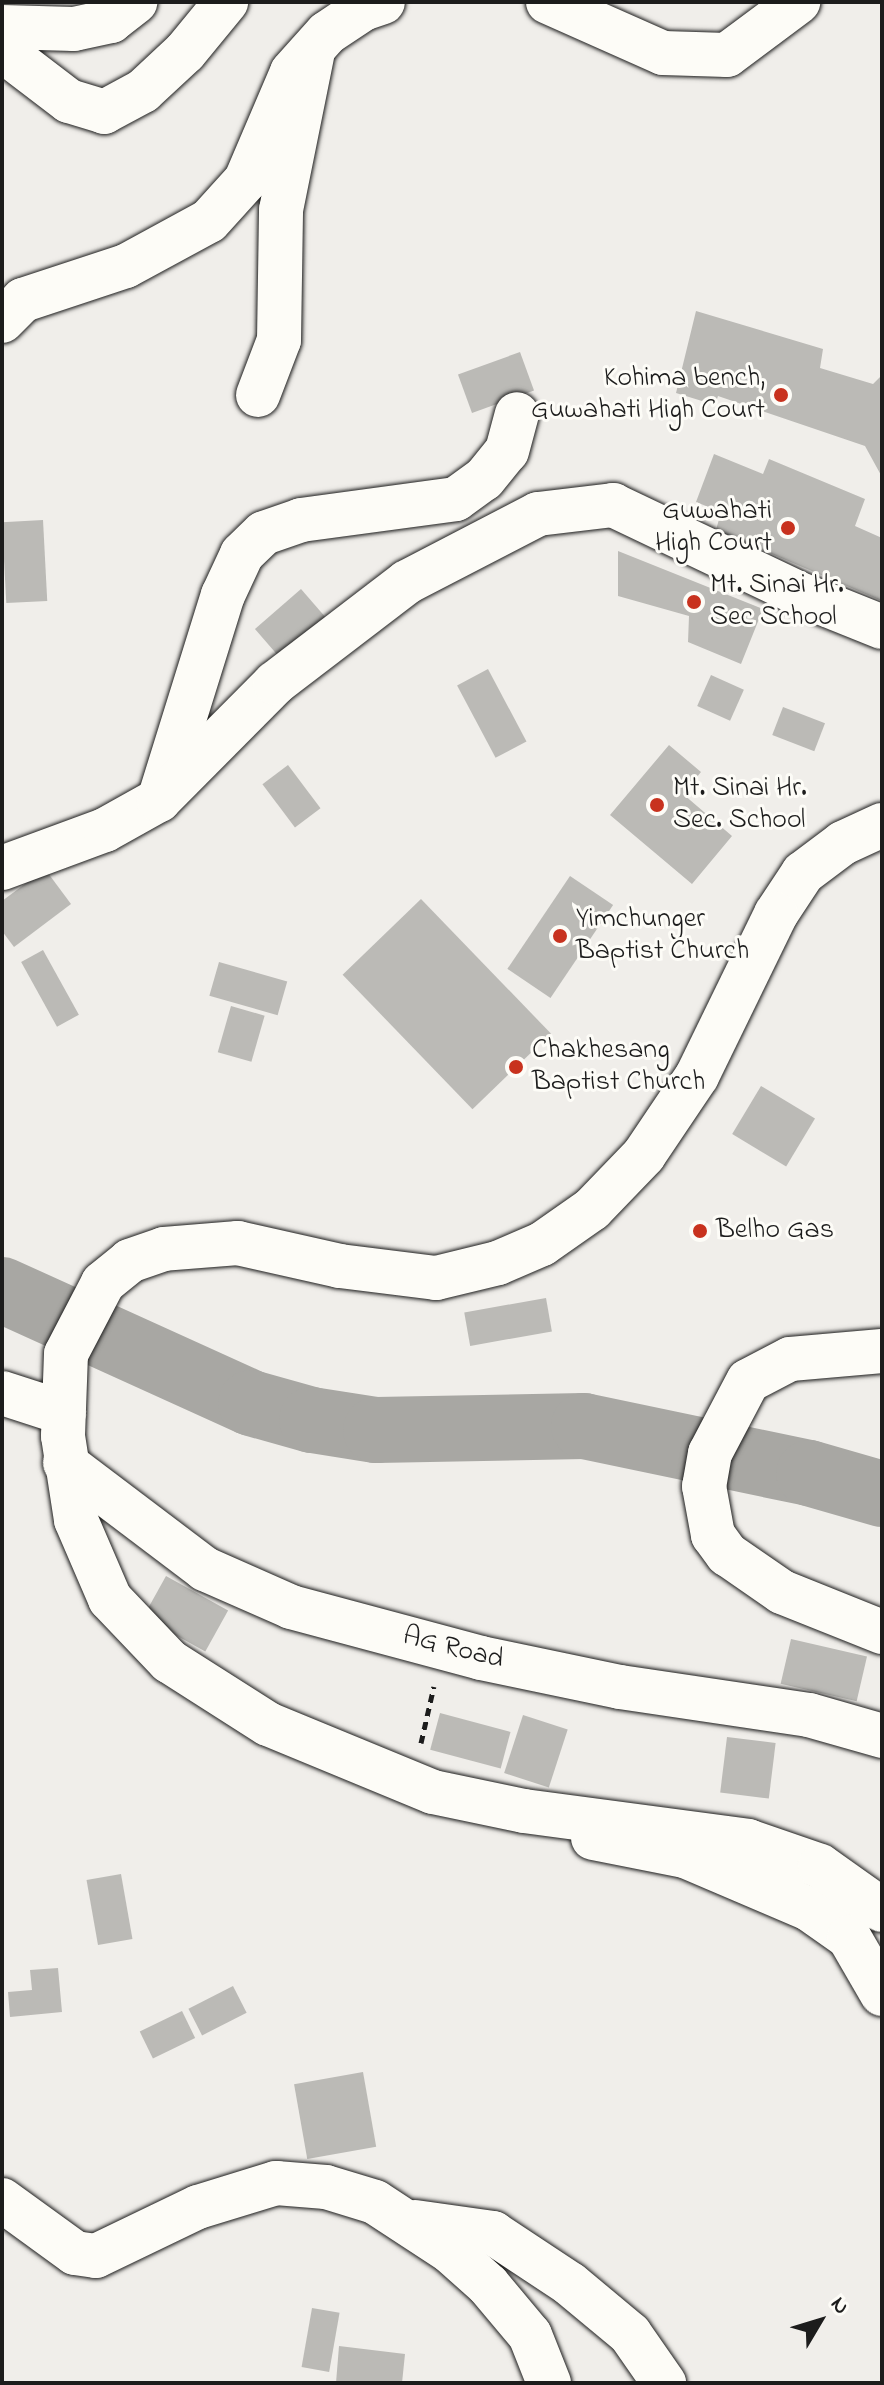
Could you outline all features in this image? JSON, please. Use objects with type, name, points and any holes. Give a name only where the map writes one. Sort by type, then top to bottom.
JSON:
[{"type":"main road","points":[[2,27],[74,29],[111,21],[135,2]]},
{"type":"main road","points":[[2,50],[69,101],[104,112],[143,91],[185,52],[226,2]]},
{"type":"main road","points":[[2,321],[23,300],[126,266],[209,221],[246,180],[292,72],[313,49],[363,9],[383,2]]},
{"type":"main road","points":[[548,2],[663,53],[727,55],[798,2]]},
{"type":"main road","points":[[258,395],[279,340],[281,210],[313,49]]},
{"type":"main road","points":[[159,800],[223,595],[242,554],[264,533],[301,520],[456,499],[484,479],[507,451],[517,414]]},
{"type":"main road","points":[[2,868],[105,830],[159,800],[275,683],[407,582],[538,514],[613,505],[795,592],[882,627]]},
{"type":"main road","points":[[882,825],[843,843],[803,873],[776,914],[697,1076],[644,1155],[592,1209],[527,1250],[436,1278],[340,1266],[238,1243],[164,1249],[130,1261],[103,1283],[66,1354],[64,1413],[65,1463],[76,1520],[110,1599],[169,1661],[268,1724],[422,1787],[615,1844],[685,1856],[761,1885],[849,1937],[882,1994]]},
{"type":"main road","points":[[882,1351],[790,1359],[748,1381],[726,1414],[710,1453],[704,1486],[713,1535],[727,1554],[782,1592],[882,1632]]},
{"type":"main road","points":[[2,1393],[64,1413]]},
{"type":"main road","name":"AG Road","points":[[65,1463],[205,1569],[291,1607],[442,1647],[620,1687],[809,1715],[882,1736]]},
{"type":"main road","points":[[422,1787],[524,1811],[748,1841],[820,1866],[882,1910]]},
{"type":"main road","points":[[2,2200],[75,2253],[96,2256],[198,2207],[276,2183],[326,2187],[375,2202],[409,2221],[488,2285],[530,2335],[549,2383]]},
{"type":"main road","points":[[409,2221],[493,2233],[570,2284],[630,2334],[664,2383]]},
{"type":"path","points":[[422,1787],[442,1647]]},
{"type":"building","name":"Kohima bench, Guwahati High Court","points":[[696,311],[823,349],[820,368],[873,384],[882,375],[882,477],[865,446],[718,396],[715,405],[676,393]]},
{"type":"building","points":[[520,352],[534,391],[472,413],[458,375]]},
{"type":"building","name":"Guwahati High Court","points":[[714,454],[763,474],[769,459],[865,499],[855,526],[882,538],[882,601],[716,530],[721,512],[696,502]]},
{"type":"building","points":[[43,520],[47,601],[6,603],[2,522]]},
{"type":"building","name":"Mt. Sinai Hr. Sec School","points":[[618,551],[763,609],[741,664],[688,642],[689,616],[618,596]]},
{"type":"building","points":[[301,589],[326,618],[280,658],[255,629]]},
{"type":"building","points":[[488,669],[526,741],[496,758],[457,685]]},
{"type":"building","points":[[711,675],[744,690],[730,721],[697,706]]},
{"type":"building","points":[[783,707],[825,723],[814,751],[772,735]]},
{"type":"building","name":"Mt. Sinai Hr. Sec. School","points":[[669,745],[701,772],[683,794],[732,836],[692,884],[610,815]]},
{"type":"building","points":[[288,765],[320,808],[295,827],[262,784]]},
{"type":"building","points":[[45,869],[71,904],[14,947],[2,931],[2,901]]},
{"type":"building","name":"Yimchunger Baptist Church","points":[[570,876],[613,905],[550,998],[507,969]]},
{"type":"building","name":"Chakhesang Baptist Church","points":[[421,899],[551,1034],[472,1109],[343,975]]},
{"type":"building","points":[[43,950],[79,1015],[57,1027],[21,962]]},
{"type":"building","points":[[219,962],[287,982],[278,1015],[209,996]]},
{"type":"building","points":[[231,1006],[265,1016],[251,1062],[218,1052]]},
{"type":"building","points":[[761,1086],[815,1118],[786,1166],[732,1134]]},
{"type":"building","points":[[546,1298],[552,1331],[470,1346],[464,1312]]},
{"type":"building","points":[[166,1576],[228,1610],[205,1652],[143,1617]]},
{"type":"building","points":[[791,1639],[867,1657],[857,1701],[781,1684]]},
{"type":"building","points":[[440,1713],[511,1732],[501,1769],[430,1750]]},
{"type":"building","points":[[523,1715],[568,1730],[549,1788],[504,1773]]},
{"type":"building","points":[[727,1737],[776,1743],[769,1799],[720,1793]]},
{"type":"building","points":[[121,1874],[132,1939],[98,1945],[87,1880]]},
{"type":"building","points":[[58,1968],[62,2012],[10,2017],[8,1992],[32,1990],[30,1970]]},
{"type":"building","points":[[233,1986],[247,2013],[202,2035],[188,2009]]},
{"type":"building","points":[[182,2011],[195,2038],[153,2059],[140,2032]]},
{"type":"building","points":[[363,2072],[376,2147],[307,2159],[294,2084]]},
{"type":"building","points":[[312,2308],[340,2313],[329,2372],[302,2367]]},
{"type":"building","points":[[339,2346],[405,2354],[402,2383],[336,2383]]},
{"type":"waterway","points":[[2,1290],[251,1403],[312,1420],[376,1430],[584,1426],[809,1473],[882,1494]]},
{"type":"place","name":"Kohima bench, Guwahati High Court","points":[[781,395]]},
{"type":"place","name":"Guwahati High Court","points":[[788,528]]},
{"type":"place","name":"Mt. Sinai Hr. Sec School","points":[[694,602]]},
{"type":"place","name":"Mt. Sinai Hr. Sec. School","points":[[657,805]]},
{"type":"place","name":"Yimchunger Baptist Church","points":[[560,936]]},
{"type":"place","name":"Chakhesang Baptist Church","points":[[516,1067]]},
{"type":"place","name":"Belho Gas","points":[[700,1231]]}]
